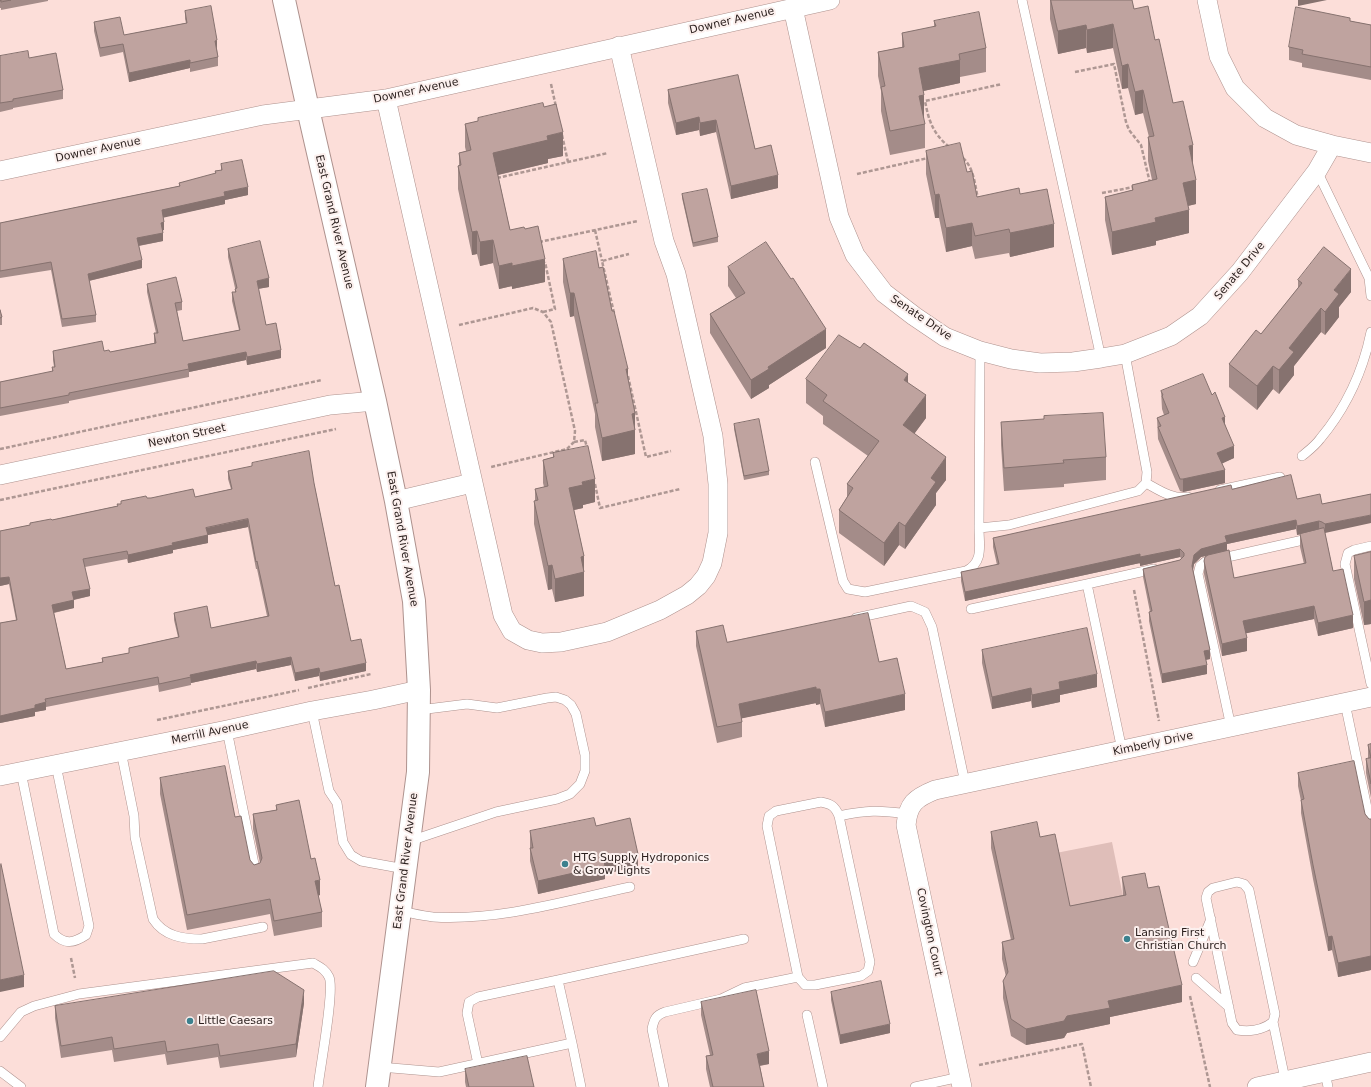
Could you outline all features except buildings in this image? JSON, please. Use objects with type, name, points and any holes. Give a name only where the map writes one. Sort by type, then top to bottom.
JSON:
[{"type":"main road","name":"East Grand River Avenue","points":[[284,0],[375,401],[396,500],[414,601],[419,700],[418,772],[378,1077]]},
{"type":"street","name":"Downer Avenue","points":[[0,171],[263,116],[386,99],[830,0]]},
{"type":"street","points":[[1207,0],[1219,56],[1235,88],[1265,118],[1296,135],[1332,146],[1371,153]]},
{"type":"street","name":"Senate Drive","points":[[793,8],[839,217],[855,255],[884,293],[945,337],[980,351],[1011,359],[1040,363],[1072,362],[1101,358],[1125,354],[1171,336],[1200,316],[1240,272],[1317,171],[1332,146]]},
{"type":"street","points":[[386,99],[503,615],[512,631],[528,640],[542,643],[561,642],[608,632],[667,606],[687,595],[698,586],[706,576],[712,563],[718,533],[718,484],[713,436],[676,274],[664,242],[619,46]]},
{"type":"street","name":"Newton Street","points":[[0,475],[330,406],[375,401]]},
{"type":"street","points":[[396,500],[472,483]]},
{"type":"street","name":"Kimberly Drive","points":[[907,814],[912,803],[921,796],[935,790],[1371,697]]},
{"type":"street","name":"Merrill Avenue","points":[[0,776],[227,730],[312,710],[373,700],[419,700]]},
{"type":"street","name":"Covington Court","points":[[907,814],[906,825],[960,1078]]},
{"type":"street","points":[[1256,1087],[1326,1079],[1371,1062]]},
{"type":"lane","points":[[1022,0],[1101,358]]},
{"type":"lane","points":[[1317,171],[1368,278],[1371,296]]},
{"type":"lane","points":[[1302,456],[1320,440],[1345,404],[1367,353],[1371,332]]},
{"type":"lane","points":[[814,462],[843,581],[848,590],[865,592],[966,571],[973,568],[979,559],[980,351]]},
{"type":"lane","points":[[979,528],[1009,525],[1138,492],[1146,483],[1147,472],[1125,354]]},
{"type":"lane","points":[[1214,491],[1280,477]]},
{"type":"lane","points":[[1146,483],[1167,495],[1183,498],[1198,494]]},
{"type":"lane","points":[[1231,727],[1198,574],[1200,566],[1205,562],[1320,536]]},
{"type":"lane","points":[[1371,546],[1354,550],[1348,554],[1345,564],[1371,684]]},
{"type":"lane","points":[[971,609],[1165,566]]},
{"type":"lane","points":[[1087,584],[1122,750]]},
{"type":"lane","points":[[850,619],[911,606],[925,612],[932,627],[965,783]]},
{"type":"lane","points":[[409,842],[496,812],[557,799],[570,794],[580,784],[586,771],[585,755],[576,714],[571,705],[565,700],[556,697],[547,698],[497,708],[419,700]]},
{"type":"lane","points":[[1345,703],[1371,827]]},
{"type":"lane","points":[[312,710],[329,790],[337,803],[343,842],[351,855],[361,861],[405,869]]},
{"type":"lane","points":[[227,730],[256,874]]},
{"type":"lane","points":[[121,752],[134,816],[135,837],[153,919],[158,927],[167,933],[192,939],[202,939],[263,927]]},
{"type":"lane","points":[[21,772],[54,934],[61,940],[68,942],[86,935],[89,926],[56,765]]},
{"type":"lane","points":[[821,802],[830,803],[836,807],[839,816],[870,962],[868,971],[861,976],[815,985],[805,985],[798,977],[767,826],[769,816],[776,811],[821,802]]},
{"type":"lane","points":[[839,816],[860,811],[879,810],[907,814]]},
{"type":"lane","points":[[1237,882],[1244,884],[1250,890],[1275,1014],[1272,1022],[1266,1027],[1245,1032],[1237,1030],[1232,1024],[1211,919],[1206,898],[1208,892],[1213,888],[1237,882]]},
{"type":"lane","points":[[400,911],[431,917],[475,917],[522,910],[630,887]]},
{"type":"lane","points":[[1193,962],[1211,919]]},
{"type":"lane","points":[[478,1064],[467,1013],[470,1002],[478,997],[744,939]]},
{"type":"lane","points":[[0,1037],[21,1012],[34,1006],[79,994],[284,966],[313,964],[324,968],[330,978],[330,996],[318,1087]]},
{"type":"lane","points":[[664,1087],[652,1029],[653,1020],[658,1015],[665,1012],[722,999],[744,988],[798,977]]},
{"type":"lane","points":[[1196,978],[1229,1007]]},
{"type":"lane","points":[[558,980],[581,1087]]},
{"type":"lane","points":[[807,1015],[823,1087]]},
{"type":"lane","points":[[1272,1022],[1286,1084]]},
{"type":"lane","points":[[378,1077],[439,1072],[572,1042]]},
{"type":"lane","points":[[0,1071],[21,1087]]},
{"type":"lane","points":[[915,1087],[960,1078]]},
{"type":"path","points":[[546,63],[557,111]]},
{"type":"path","points":[[1075,72],[1114,64],[1126,122],[1129,130],[1141,145],[1150,183],[1143,185]]},
{"type":"path","points":[[952,149],[935,133],[929,119],[925,101],[1002,84]]},
{"type":"path","points":[[562,133],[568,162]]},
{"type":"path","points":[[496,178],[608,152]]},
{"type":"path","points":[[857,174],[933,157]]},
{"type":"path","points":[[961,157],[967,162],[972,173],[980,206]]},
{"type":"path","points":[[1102,194],[1136,186]]},
{"type":"path","points":[[533,244],[658,217]]},
{"type":"path","points":[[596,230],[614,313]]},
{"type":"path","points":[[540,242],[542,249]]},
{"type":"path","points":[[602,261],[629,254]]},
{"type":"path","points":[[543,257],[555,308],[543,312]]},
{"type":"path","points":[[452,327],[533,308],[543,312],[551,322],[575,431],[574,442]]},
{"type":"path","points":[[627,374],[646,457],[672,451]]},
{"type":"path","points":[[0,449],[322,380]]},
{"type":"path","points":[[0,500],[336,429]]},
{"type":"path","points":[[484,468],[567,449],[574,442],[585,440],[588,455]]},
{"type":"path","points":[[593,478],[600,508],[680,489]]},
{"type":"path","points":[[1131,574],[1162,742]]},
{"type":"path","points":[[155,720],[371,674]]},
{"type":"path","points":[[68,942],[79,994]]},
{"type":"path","points":[[1190,995],[1210,1087]]},
{"type":"path","points":[[960,1078],[1082,1044],[1091,1087]]},
{"type":"shaded area","points":[[1112,842],[1126,911],[1070,923],[1056,853]]},
{"type":"place","name":"HTG Supply Hydroponics & Grow Lights","points":[[565,864]]},
{"type":"place","name":"Lansing First Christian Church","points":[[1127,939]]},
{"type":"place","name":"Little Caesars","points":[[190,1021]]}]
